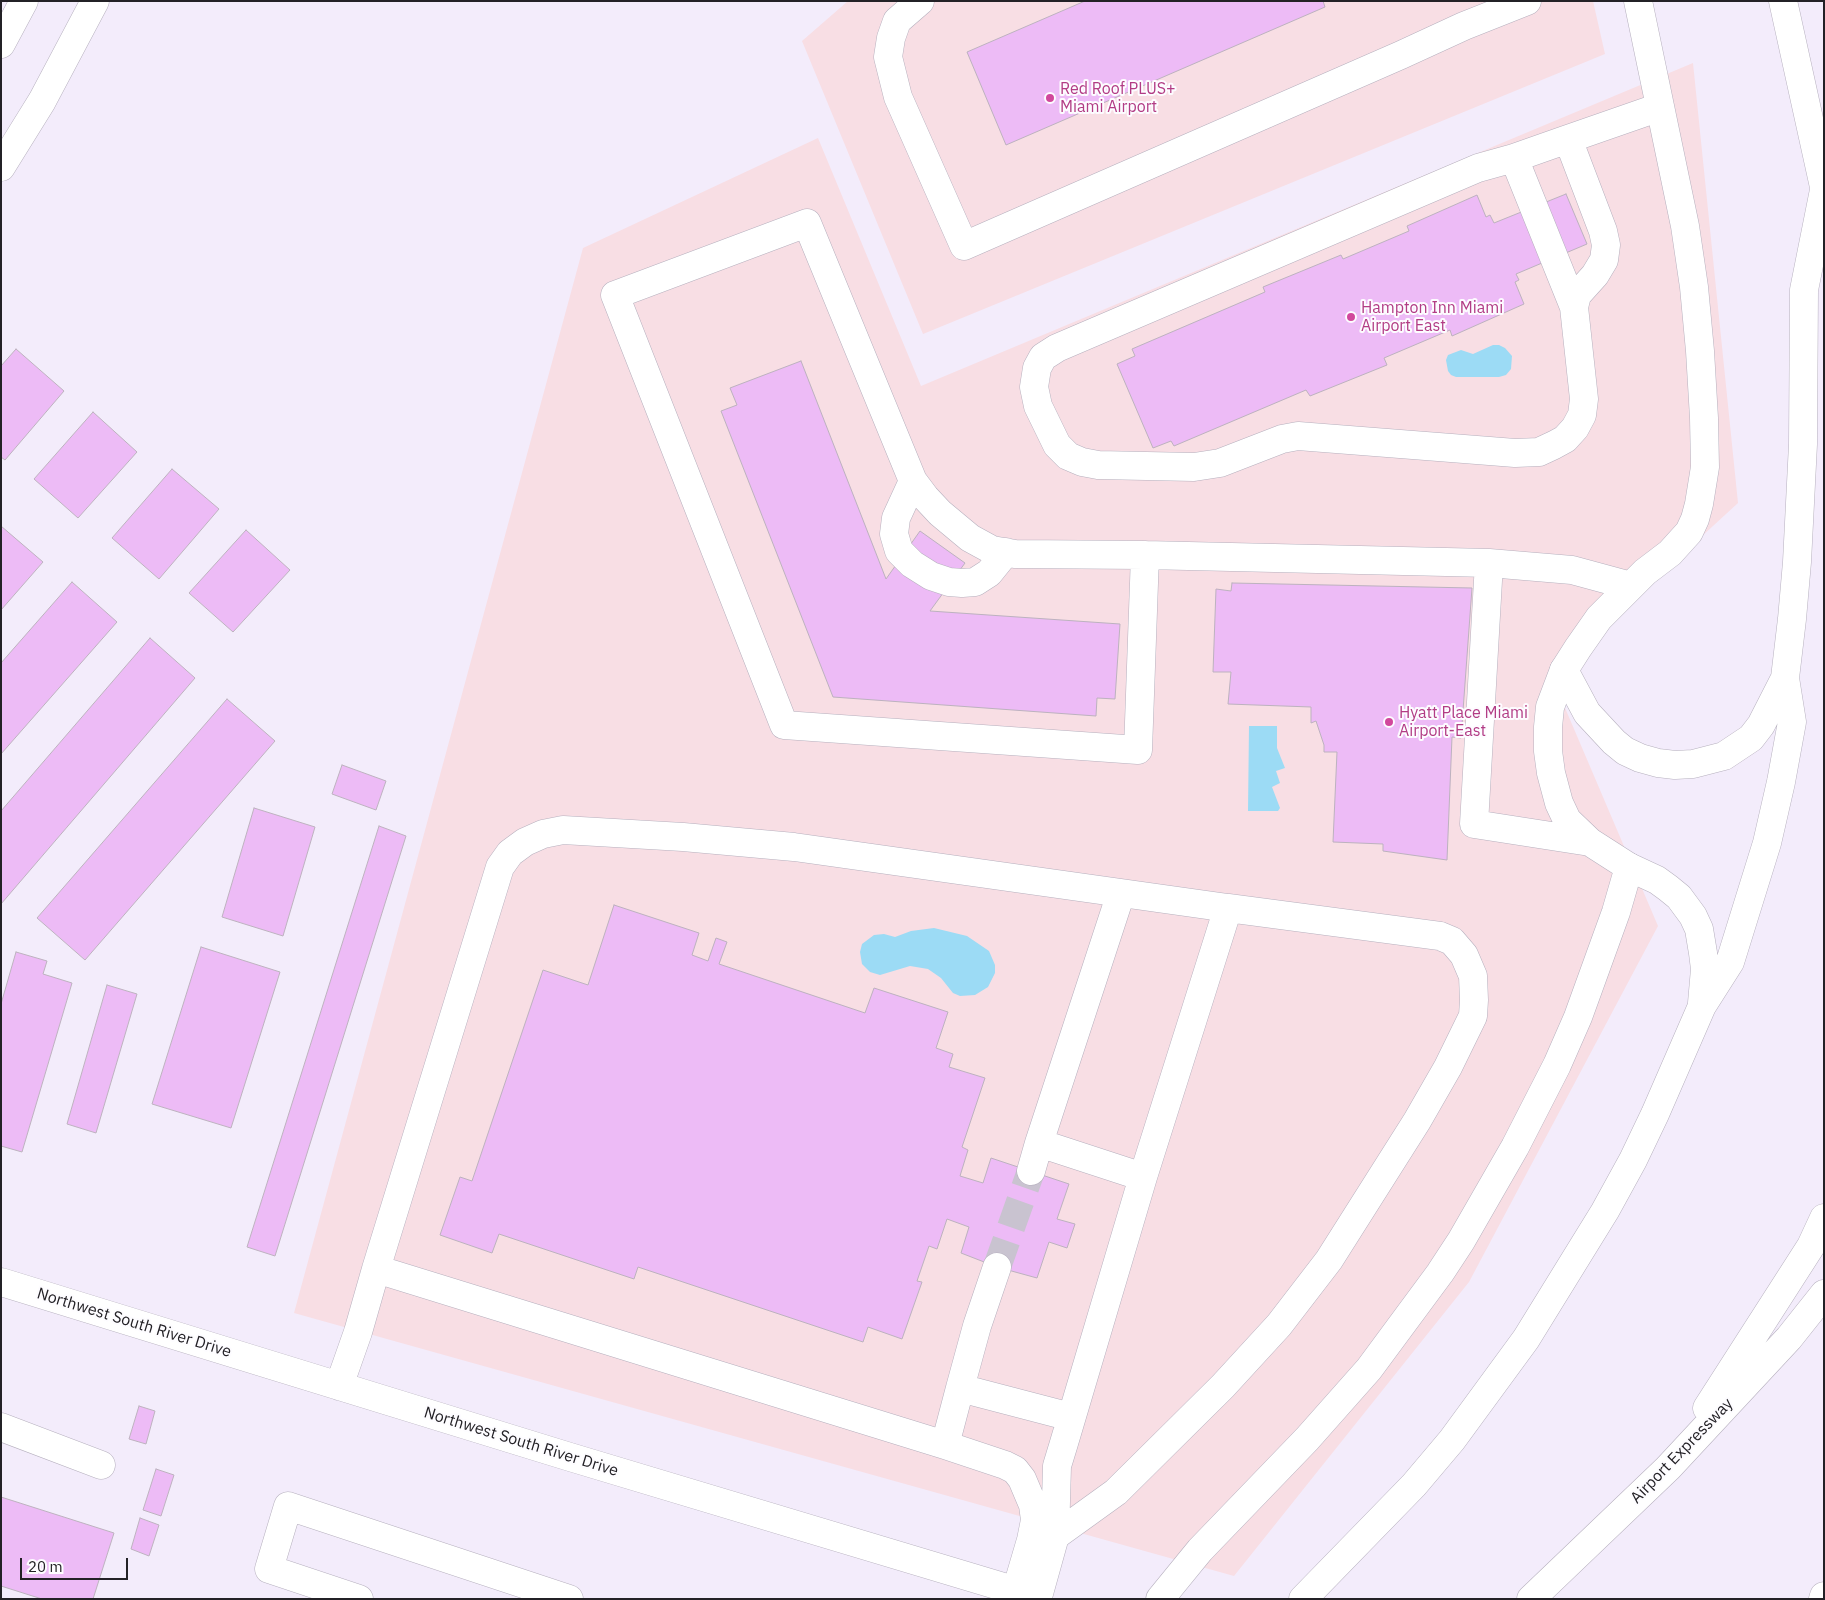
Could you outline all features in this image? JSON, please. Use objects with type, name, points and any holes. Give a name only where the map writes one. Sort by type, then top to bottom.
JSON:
[{"type":"main road","points":[[1,44],[24,1]]},
{"type":"main road","points":[[1,167],[42,101],[96,1]]},
{"type":"main road","points":[[920,1],[898,21],[891,38],[888,57],[898,97],[964,246],[1402,55],[1464,26],[1527,1]]},
{"type":"main road","points":[[1638,1],[1685,226],[1694,287],[1704,418],[1705,467],[1699,504],[1689,532],[1670,553],[1657,562],[1631,586],[1594,625],[1564,670],[1550,707],[1548,751],[1551,773],[1559,803],[1567,820],[1590,842],[1629,867],[1657,880],[1668,888],[1679,897],[1693,916],[1699,929],[1704,953],[1702,1006]]},
{"type":"main road","points":[[1302,1599],[1414,1485],[1452,1440],[1526,1339],[1605,1211],[1633,1160],[1655,1114],[1702,1006],[1730,962],[1767,843],[1792,722],[1785,678],[1795,581],[1803,444],[1804,290],[1824,189],[1784,1]]},
{"type":"main road","points":[[1514,158],[1574,307],[1584,399],[1582,415],[1575,428],[1565,439],[1539,452],[1515,452],[1298,436],[1282,439],[1234,458],[1206,466],[1098,465],[1082,462],[1068,456],[1057,445],[1038,406],[1034,387],[1037,368],[1043,356],[1056,348],[1478,168],[1514,158],[1660,107]]},
{"type":"main road","points":[[1568,139],[1603,230],[1606,245],[1604,260],[1595,275],[1577,296],[1574,307]]},
{"type":"main road","points":[[1145,555],[1138,750],[784,725],[614,295],[807,223],[913,481],[925,498],[940,513],[970,538],[992,550],[1015,554],[1145,555],[1489,563],[1572,570],[1631,586]]},
{"type":"main road","points":[[913,481],[896,518],[894,534],[898,550],[912,564],[931,576],[949,582],[975,582],[989,573],[1006,552]]},
{"type":"main road","points":[[1489,563],[1474,824],[1590,842]]},
{"type":"main road","points":[[1564,670],[1587,713],[1614,742],[1625,751],[1640,758],[1675,765],[1693,764],[1716,758],[1737,748],[1751,738],[1761,725],[1785,678]]},
{"type":"main road","points":[[339,1386],[358,1332],[500,867],[510,853],[525,842],[543,834],[563,830],[683,837],[794,848],[1440,936],[1452,941],[1464,955],[1473,976],[1474,1000],[1472,1016],[1448,1067],[1417,1121],[1329,1260],[1279,1325],[1223,1386],[1116,1492],[1054,1536]]},
{"type":"main road","points":[[1160,1599],[1200,1550],[1307,1439],[1369,1369],[1456,1249],[1515,1147],[1557,1065],[1596,968],[1616,912],[1629,867]]},
{"type":"main road","points":[[1031,1171],[1121,893]]},
{"type":"main road","points":[[1022,1595],[1054,1536],[1057,1466],[1143,1177],[1228,908]]},
{"type":"main road","points":[[1039,1142],[1143,1177]]},
{"type":"main road","points":[[1668,1468],[1810,1246],[1824,1218]]},
{"type":"main road","points":[[945,1445],[977,1326],[997,1267]]},
{"type":"main road","points":[[376,1269],[945,1445],[1015,1470],[1022,1479],[1033,1505],[1035,1520],[1022,1595]]},
{"type":"main road","name":"Northwest South River Drive","points":[[1,1282],[1022,1595]]},
{"type":"main road","name":"Airport Expressway","points":[[1531,1599],[1668,1468],[1789,1338],[1824,1294]]},
{"type":"main road","points":[[960,1388],[1071,1417]]},
{"type":"main road","points":[[1,1427],[102,1466]]},
{"type":"main road","points":[[359,1599],[270,1568],[288,1506],[569,1599]]},
{"type":"shaded area","points":[[848,1],[1593,1],[1605,54],[923,334],[802,41]]},
{"type":"shaded area","points":[[1693,63],[1738,503],[1551,675],[1658,926],[1469,1282],[1234,1576],[294,1313],[583,248],[818,138],[921,386]]},
{"type":"water","points":[[1493,345],[1505,348],[1512,356],[1511,369],[1506,375],[1499,377],[1456,377],[1448,371],[1446,360],[1448,355],[1461,350],[1473,354]]},
{"type":"water","points":[[1249,726],[1277,726],[1277,748],[1285,768],[1276,771],[1280,783],[1272,787],[1280,808],[1278,811],[1248,811]]},
{"type":"water","points":[[934,928],[967,936],[989,951],[995,965],[995,973],[988,987],[975,995],[960,996],[953,993],[941,978],[928,969],[910,966],[880,975],[870,972],[862,964],[860,952],[862,944],[874,935],[884,934],[895,937],[911,931]]},
{"type":"building","name":"Red Roof PLUS+ Miami Airport","points":[[1085,1],[1323,1],[1325,7],[1006,145],[967,52]]},
{"type":"building","name":"Hampton Inn Miami Airport East","points":[[1566,194],[1587,244],[1516,274],[1519,280],[1515,282],[1524,304],[1452,336],[1450,330],[1384,358],[1387,365],[1310,396],[1306,390],[1174,446],[1171,441],[1153,448],[1117,364],[1135,356],[1132,349],[1265,292],[1263,287],[1341,255],[1343,259],[1409,231],[1407,226],[1477,195],[1486,217],[1490,215],[1494,223]]},
{"type":"building","points":[[16,349],[64,391],[5,460],[1,457],[1,366]]},
{"type":"building","points":[[801,361],[886,579],[920,531],[965,563],[930,611],[1120,624],[1115,699],[1097,698],[1096,716],[833,697],[721,411],[737,405],[730,388]]},
{"type":"building","points":[[93,412],[137,452],[78,518],[34,479]]},
{"type":"building","points":[[172,469],[219,509],[159,579],[112,538]]},
{"type":"building","points":[[1,526],[43,562],[1,610]]},
{"type":"building","points":[[246,530],[290,570],[233,632],[189,593]]},
{"type":"building","points":[[72,582],[117,622],[1,754],[1,663]]},
{"type":"building","name":"Hyatt Place Miami Airport-East","points":[[1232,583],[1472,588],[1461,738],[1452,737],[1447,860],[1383,851],[1383,844],[1333,842],[1337,752],[1324,752],[1324,745],[1316,721],[1311,723],[1311,707],[1228,704],[1231,672],[1213,672],[1216,589],[1231,591]]},
{"type":"building","points":[[150,638],[195,678],[1,904],[1,811]]},
{"type":"building","points":[[227,699],[275,741],[85,960],[37,918]]},
{"type":"building","points":[[342,765],[386,781],[376,810],[332,794]]},
{"type":"building","points":[[254,808],[315,827],[283,936],[222,917]]},
{"type":"building","points":[[379,826],[406,836],[275,1256],[247,1247]]},
{"type":"building","points":[[614,905],[699,933],[692,955],[708,961],[716,938],[727,942],[719,964],[865,1013],[874,988],[948,1012],[936,1048],[953,1054],[949,1067],[985,1078],[962,1147],[968,1150],[960,1176],[983,1183],[991,1158],[1069,1184],[1057,1219],[1075,1224],[1067,1248],[1049,1242],[1037,1278],[997,1267],[961,1253],[969,1227],[947,1219],[937,1249],[929,1246],[917,1281],[922,1282],[902,1339],[868,1327],[863,1342],[638,1267],[634,1279],[499,1234],[492,1253],[440,1235],[460,1177],[472,1181],[543,970],[588,985]]},
{"type":"building","points":[[201,947],[280,972],[231,1128],[152,1104]]},
{"type":"building","points":[[16,952],[47,961],[43,974],[72,983],[22,1152],[1,1146],[1,1004]]},
{"type":"building","points":[[107,985],[137,994],[96,1133],[67,1124]]},
{"type":"building","points":[[139,1406],[155,1411],[146,1444],[129,1439]]},
{"type":"building","points":[[156,1469],[174,1475],[161,1516],[143,1510]]},
{"type":"building","points":[[1,1497],[114,1533],[93,1599],[42,1599],[1,1586]]},
{"type":"building","points":[[140,1518],[159,1525],[149,1556],[131,1549]]},
{"type":"tunnel","points":[[997,1267],[1031,1171]]},
{"type":"place","name":"Red Roof PLUS+ Miami Airport","points":[[1050,98]]},
{"type":"place","name":"Hampton Inn Miami Airport East","points":[[1351,317]]},
{"type":"place","name":"Hyatt Place Miami Airport-East","points":[[1389,722]]}]
